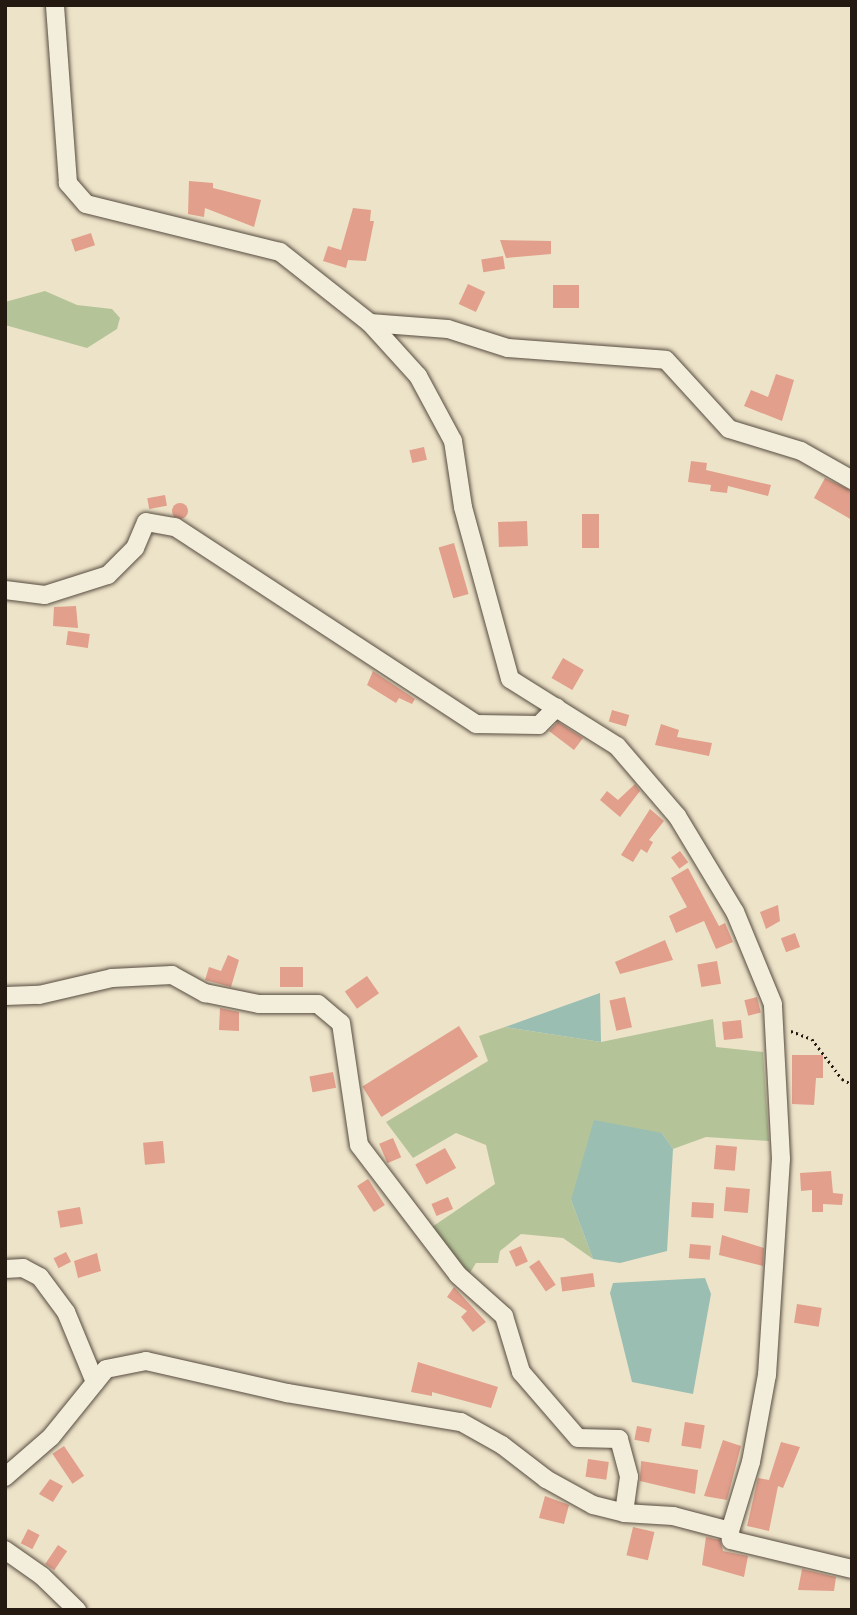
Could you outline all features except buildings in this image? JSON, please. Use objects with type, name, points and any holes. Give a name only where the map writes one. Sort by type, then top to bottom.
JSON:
[{"type":"street","points":[[55,5],[68,183],[86,204],[280,253],[370,323],[418,376],[453,441],[463,507],[510,680],[617,746],[677,816],[735,912],[773,1004],[781,1159],[767,1375],[751,1462],[730,1531],[731,1540],[852,1569]]},
{"type":"street","points":[[370,323],[449,329],[508,348],[666,360],[729,429],[801,451],[852,480]]},
{"type":"street","points":[[5,590],[45,596],[108,575],[135,548],[146,522],[175,527],[476,724],[539,725],[557,707]]},
{"type":"street","points":[[5,996],[39,995],[112,978],[172,975],[205,993],[259,1004],[318,1004],[341,1023],[359,1145],[458,1275],[504,1316],[521,1372],[578,1438],[619,1439],[629,1477],[624,1513]]},
{"type":"street","points":[[5,1269],[23,1268],[40,1277],[66,1312],[95,1382]]},
{"type":"street","points":[[5,1477],[51,1437],[106,1369],[146,1361],[286,1393],[461,1422],[502,1445],[546,1479],[593,1505],[624,1513],[673,1516],[730,1531]]},
{"type":"street","points":[[5,1550],[42,1576],[77,1610]]},
{"type":"path","points":[[774,1028],[806,1035],[842,1079],[852,1084]]},
{"type":"green space","points":[[45,291],[77,305],[112,309],[120,318],[117,329],[87,348],[5,325],[5,302]]},
{"type":"green space","points":[[713,1019],[716,1047],[763,1052],[769,1141],[706,1137],[673,1149],[662,1133],[571,1200],[593,1259],[563,1238],[521,1234],[500,1251],[498,1263],[476,1263],[468,1276],[432,1227],[495,1184],[486,1145],[456,1133],[413,1158],[386,1122],[488,1061],[479,1036],[505,1027],[601,1042]]},
{"type":"water","points":[[600,993],[601,1042],[505,1027]]},
{"type":"water","points":[[594,1120],[662,1133],[673,1149],[667,1251],[620,1263],[593,1259],[571,1200]]},
{"type":"water","points":[[705,1278],[711,1294],[693,1394],[632,1382],[610,1293],[613,1283]]}]
